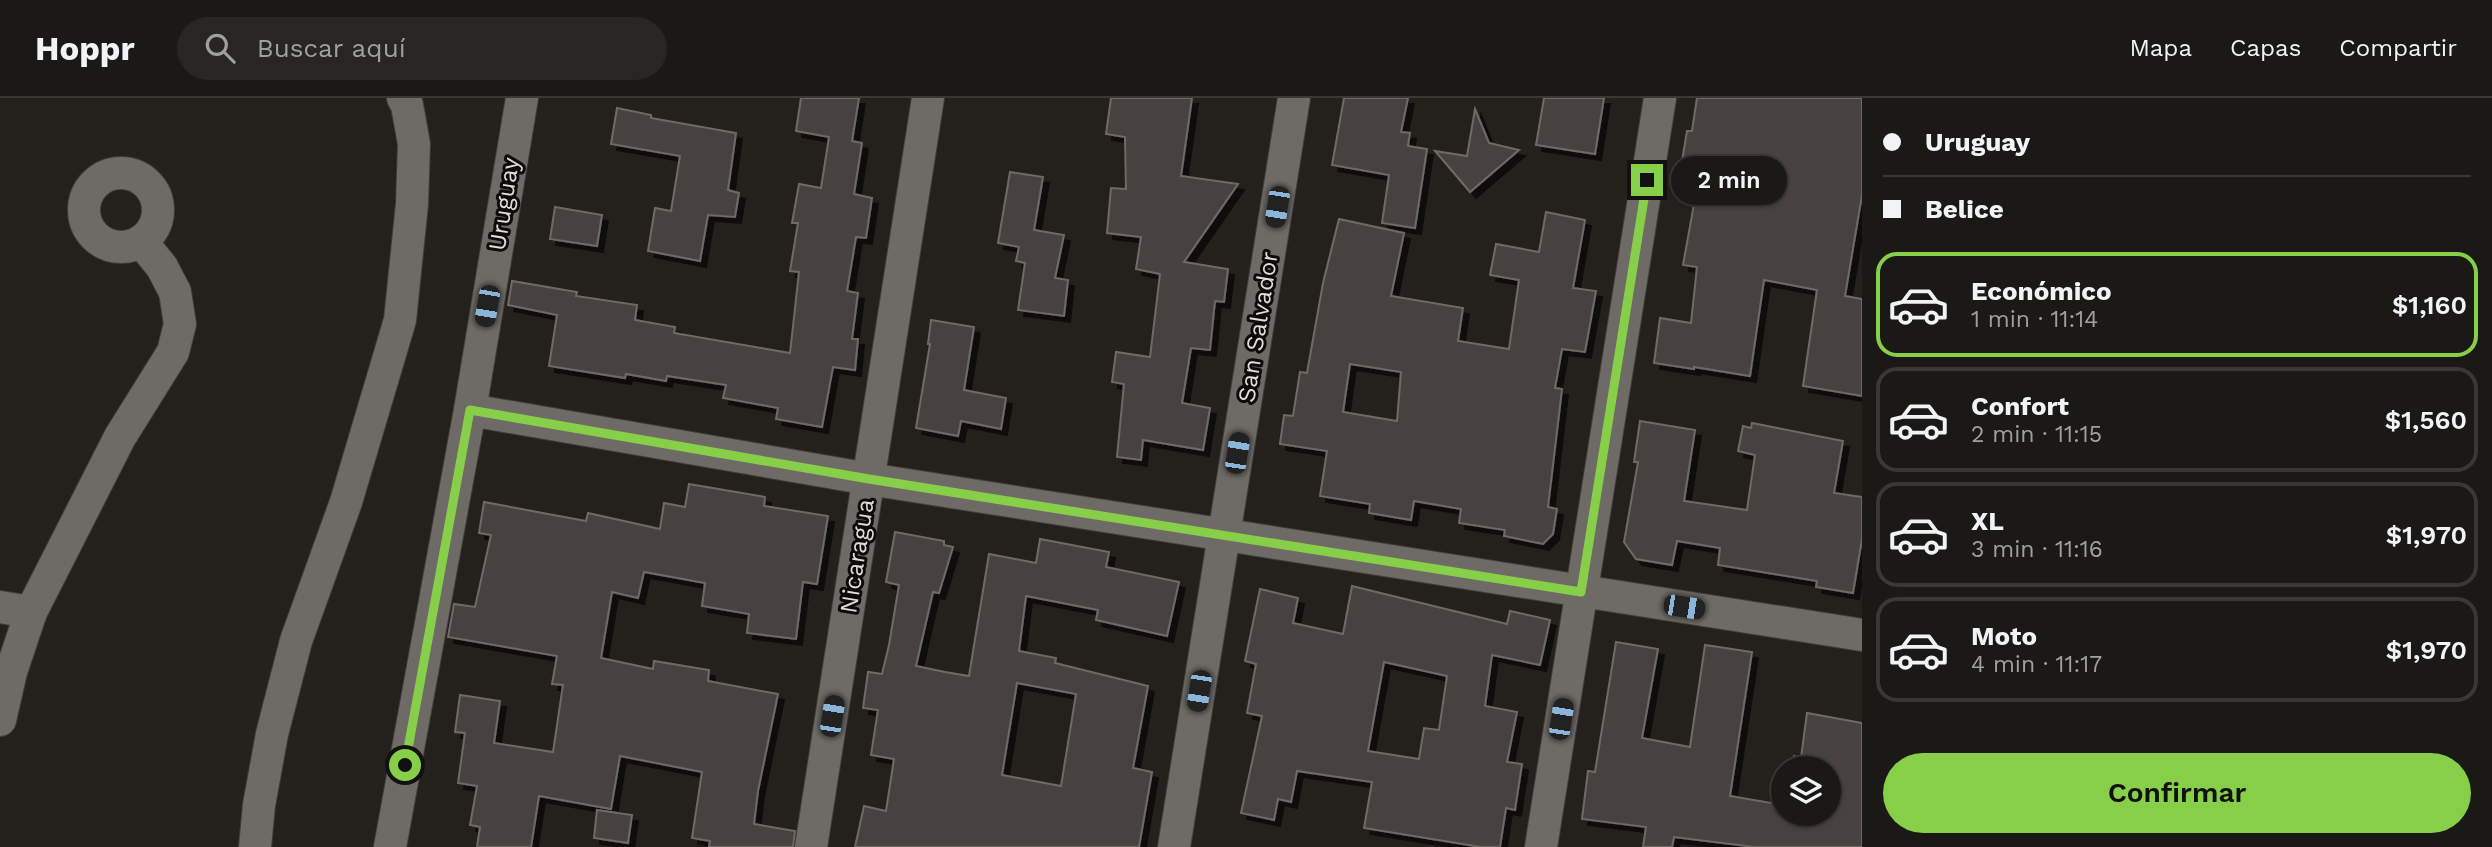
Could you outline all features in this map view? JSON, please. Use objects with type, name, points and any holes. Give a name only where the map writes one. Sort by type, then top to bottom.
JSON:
[{"type":"street","points":[[254,847],[272,734],[296,641],[346,502],[400,320],[412,204],[414,144],[407,105],[403,98]]},
{"type":"street","name":"Uruguay","points":[[390,847],[470,410],[522,98]]},
{"type":"street","name":"Nicaragua","points":[[811,847],[928,98]]},
{"type":"street","name":"San Salvador","points":[[1174,847],[1294,98]]},
{"type":"street","points":[[1541,847],[1660,98]]},
{"type":"street","points":[[0,720],[11,672],[31,612],[120,437],[173,352],[180,324],[174,292],[162,267],[141,240]]},
{"type":"street","points":[[470,410],[869,479],[1862,635]]},
{"type":"street","points":[[0,607],[31,612]]},
{"type":"building","points":[[801,98],[859,98],[852,141],[862,143],[854,194],[872,198],[866,238],[856,237],[847,291],[858,293],[852,339],[858,339],[855,370],[833,367],[822,427],[776,419],[778,408],[723,398],[726,385],[667,376],[666,381],[626,374],[625,378],[549,366],[557,315],[508,305],[512,281],[577,292],[576,296],[637,305],[635,320],[675,327],[674,333],[790,353],[799,272],[790,271],[798,223],[792,223],[799,184],[821,188],[829,137],[796,131]]},
{"type":"building","points":[[1111,98],[1192,98],[1181,176],[1238,184],[1184,262],[1228,269],[1224,302],[1215,301],[1210,350],[1191,348],[1182,403],[1210,408],[1203,450],[1143,440],[1141,460],[1117,457],[1124,384],[1112,382],[1116,352],[1150,357],[1160,274],[1136,269],[1141,237],[1107,233],[1111,188],[1126,189],[1125,137],[1106,134]]},
{"type":"building","points":[[1344,98],[1408,98],[1401,132],[1410,133],[1408,146],[1427,149],[1415,228],[1382,223],[1389,175],[1332,165]]},
{"type":"building","points":[[1544,98],[1604,98],[1595,154],[1536,145]]},
{"type":"building","points":[[1697,98],[1862,98],[1862,195],[1845,296],[1862,299],[1862,396],[1803,386],[1817,290],[1764,280],[1750,376],[1654,363],[1660,318],[1691,323],[1697,267],[1683,265],[1698,182],[1679,179],[1687,131],[1692,131]]},
{"type":"building","points":[[617,108],[651,115],[651,118],[736,133],[728,190],[739,193],[735,217],[708,215],[700,261],[648,251],[655,208],[671,211],[680,156],[611,144]]},
{"type":"building","points":[[1475,109],[1489,143],[1519,150],[1470,192],[1435,151],[1467,156]]},
{"type":"building","points":[[1010,172],[1043,177],[1034,230],[1064,235],[1055,278],[1068,280],[1064,316],[1018,310],[1025,263],[1016,261],[1019,247],[998,243]]},
{"type":"building","points":[[555,207],[602,215],[597,246],[550,239]]},
{"type":"building","points":[[1546,212],[1585,220],[1573,288],[1596,291],[1585,352],[1562,349],[1555,388],[1562,389],[1548,507],[1557,509],[1553,534],[1543,544],[1504,536],[1505,530],[1459,523],[1461,509],[1414,501],[1411,520],[1369,513],[1370,504],[1320,496],[1327,451],[1280,444],[1284,415],[1293,416],[1300,372],[1307,373],[1323,283],[1339,219],[1404,233],[1391,296],[1463,308],[1458,341],[1509,349],[1519,280],[1490,275],[1496,244],[1539,252]],"holes":[[[1350,364],[1401,372],[1397,421],[1343,412]]]},
{"type":"building","points":[[931,320],[974,327],[964,390],[1006,398],[1001,429],[961,421],[958,436],[916,428],[930,344]]},
{"type":"building","points":[[1640,421],[1695,430],[1684,501],[1747,510],[1755,455],[1738,451],[1743,426],[1751,428],[1752,423],[1843,441],[1834,493],[1862,497],[1862,539],[1853,593],[1816,587],[1817,581],[1718,565],[1720,548],[1677,541],[1672,565],[1636,559],[1624,542],[1638,462],[1634,462]]},
{"type":"building","points":[[689,484],[765,497],[764,506],[828,516],[817,584],[803,582],[796,639],[747,633],[749,614],[702,606],[705,583],[644,572],[638,598],[612,592],[601,658],[653,669],[654,661],[709,670],[708,681],[778,694],[754,824],[795,831],[793,847],[709,847],[710,841],[692,838],[702,772],[620,756],[611,809],[539,796],[531,847],[477,847],[480,827],[470,825],[477,786],[458,783],[465,733],[455,732],[460,695],[500,701],[494,743],[553,752],[563,685],[552,684],[557,656],[448,637],[454,604],[475,607],[491,535],[479,533],[484,502],[586,521],[588,513],[660,529],[664,503],[685,507]]},
{"type":"building","points":[[895,532],[944,541],[944,545],[953,547],[939,593],[933,592],[916,666],[969,676],[989,554],[1036,563],[1040,539],[1109,552],[1106,567],[1179,582],[1167,636],[1096,620],[1098,610],[1026,596],[1019,651],[1056,658],[1055,663],[1148,686],[1133,768],[1152,772],[1139,847],[855,847],[864,806],[886,811],[894,759],[871,755],[878,710],[863,708],[868,672],[882,674],[889,645],[899,585],[886,582]],"holes":[[[1017,683],[1076,694],[1061,786],[1002,775]]]},
{"type":"building","points":[[1352,586],[1507,624],[1510,611],[1550,620],[1540,665],[1492,655],[1485,706],[1517,712],[1507,762],[1522,764],[1515,810],[1506,808],[1500,847],[1481,847],[1364,828],[1372,782],[1297,771],[1291,802],[1278,799],[1274,820],[1241,813],[1262,716],[1247,713],[1256,664],[1245,661],[1260,589],[1298,598],[1293,623],[1343,634]],"holes":[[[1384,662],[1447,676],[1439,730],[1424,728],[1419,759],[1368,751]]]},
{"type":"building","points":[[1616,642],[1658,649],[1642,738],[1690,747],[1705,645],[1752,652],[1730,796],[1771,803],[1771,826],[1841,826],[1841,756],[1801,756],[1807,713],[1862,723],[1862,847],[1755,847],[1674,837],[1672,847],[1643,847],[1646,827],[1582,819],[1588,771],[1595,772]]},
{"type":"building","points":[[597,810],[632,815],[628,843],[594,838]]},
{"type":"route","points":[[405,765],[470,410],[869,479],[1581,592],[1647,180]]}]
